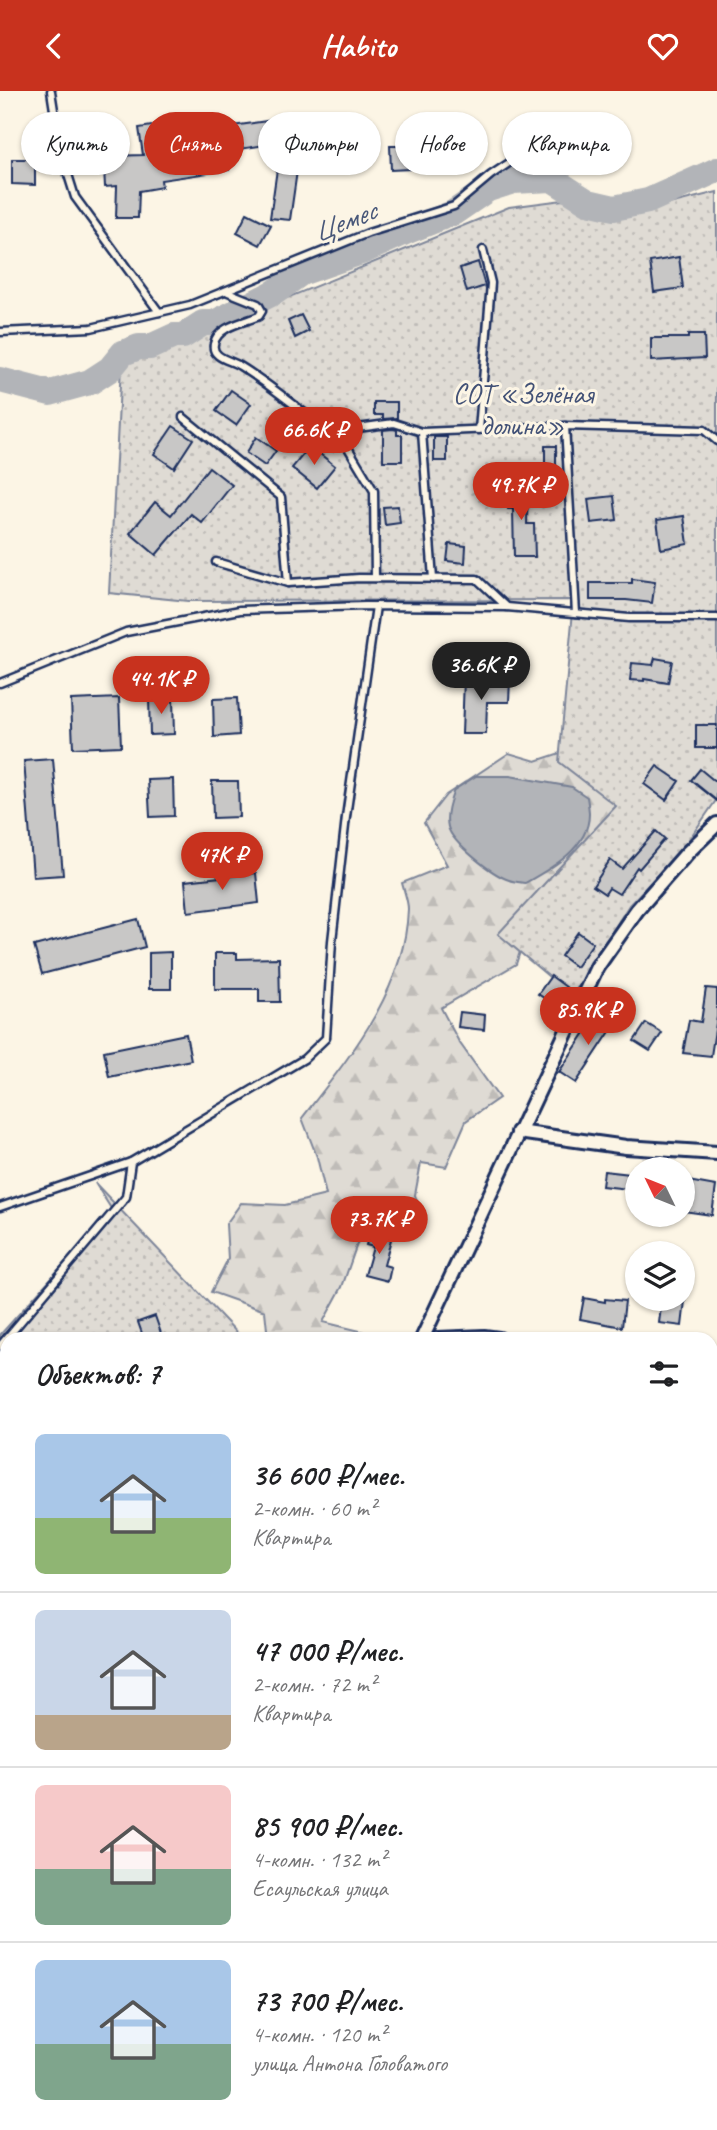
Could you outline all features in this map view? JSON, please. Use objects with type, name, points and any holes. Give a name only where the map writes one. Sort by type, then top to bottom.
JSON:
[{"type":"street","points":[[425,1332],[597,967],[637,910],[687,853],[717,824]]},
{"type":"street","points":[[518,1132],[626,1147],[717,1153]]},
{"type":"lane","points":[[51,91],[60,149],[75,197],[159,312]]},
{"type":"lane","points":[[0,332],[91,328],[190,305],[368,233],[454,206],[502,168]]},
{"type":"lane","points":[[479,430],[491,283],[483,250]]},
{"type":"lane","points":[[227,291],[258,304],[262,311],[259,316],[224,331],[215,339],[213,348],[216,354],[239,365],[329,432],[394,423],[422,432],[565,426],[704,430],[717,441]]},
{"type":"lane","points":[[183,417],[281,497],[288,583]]},
{"type":"lane","points":[[565,426],[576,613]]},
{"type":"lane","points":[[338,431],[374,491],[374,578]]},
{"type":"lane","points":[[422,432],[433,579]]},
{"type":"lane","points":[[216,562],[288,583],[374,578],[477,579],[507,607]]},
{"type":"lane","points":[[0,683],[126,632],[240,610],[376,606],[507,607],[629,618],[717,618]]},
{"type":"lane","points":[[0,1207],[131,1162],[304,1059],[326,1038],[332,941],[346,817],[376,606]]},
{"type":"lane","points":[[12,1332],[126,1197],[131,1162]]},
{"type":"green space","name":"СОТ «Зелёная долина»","points":[[717,192],[717,799],[683,848],[629,905],[572,996],[498,934],[616,806],[559,762],[574,600],[188,601],[109,593],[121,366],[509,207],[563,200],[617,217]]},
{"type":"green space","points":[[569,750],[635,799],[527,930],[516,964],[441,1008],[459,1042],[499,1098],[466,1121],[446,1167],[421,1163],[415,1195],[423,1219],[364,1224],[342,1287],[323,1322],[365,1332],[267,1332],[265,1311],[211,1292],[228,1259],[226,1224],[241,1203],[285,1205],[326,1195],[317,1157],[302,1118],[356,1046],[386,995],[405,939],[408,909],[402,883],[447,865],[424,823],[446,795],[509,753],[536,761]]},
{"type":"green space","points":[[95,1183],[236,1332],[3,1332],[112,1210]]},
{"type":"shaded area","points":[[476,776],[510,776],[572,787],[587,797],[589,814],[583,837],[566,856],[525,883],[502,877],[465,849],[448,827],[448,813],[454,790]]},
{"type":"building","points":[[258,122],[258,146],[244,148],[244,124]]},
{"type":"building","points":[[144,127],[144,175],[195,175],[161,180],[162,187],[139,191],[138,218],[116,218],[117,186],[105,187],[104,175],[130,175],[130,155],[143,155],[139,128]]},
{"type":"building","points":[[390,146],[395,146],[395,170],[391,170]]},
{"type":"building","points":[[12,159],[21,159],[21,175],[35,175],[35,185],[12,184]]},
{"type":"building","points":[[276,175],[296,175],[290,220],[270,218]]},
{"type":"building","points":[[247,213],[271,225],[260,245],[237,233]]},
{"type":"building","points":[[679,257],[683,288],[654,292],[650,262]]},
{"type":"building","points":[[478,262],[485,286],[467,292],[460,268]]},
{"type":"building","points":[[301,315],[309,331],[295,338],[288,321]]},
{"type":"building","points":[[688,335],[704,335],[705,358],[651,361],[651,338],[688,338]]},
{"type":"building","points":[[231,390],[251,404],[236,425],[216,411]]},
{"type":"building","points":[[374,402],[397,402],[397,418],[383,419],[383,415],[374,415]]},
{"type":"building","points":[[173,426],[193,439],[174,468],[154,454]]},
{"type":"building","points":[[383,430],[397,430],[397,435],[402,435],[402,461],[383,461]]},
{"type":"building","points":[[256,437],[276,451],[265,466],[246,453]]},
{"type":"building","points":[[434,437],[447,437],[447,461],[434,461]]},
{"type":"building","points":[[310,446],[335,466],[317,488],[292,468]]},
{"type":"building","points":[[545,446],[556,446],[556,471],[545,471]]},
{"type":"building","points":[[209,467],[232,485],[202,523],[191,514],[156,555],[130,533],[155,502],[171,515]]},
{"type":"building","points":[[508,484],[528,485],[527,524],[534,524],[535,557],[514,557],[513,509],[508,509]]},
{"type":"building","points":[[614,496],[617,520],[591,523],[588,499]]},
{"type":"building","points":[[398,506],[400,523],[385,525],[383,507]]},
{"type":"building","points":[[684,516],[688,544],[661,549],[657,520]]},
{"type":"building","points":[[449,544],[466,546],[465,563],[447,561]]},
{"type":"building","points":[[632,579],[655,582],[652,603],[590,600],[590,583],[632,583]]},
{"type":"building","points":[[655,658],[672,661],[668,683],[630,680],[632,663],[653,665]]},
{"type":"building","points":[[464,678],[510,679],[509,702],[487,702],[486,734],[462,734]]},
{"type":"building","points":[[119,698],[121,746],[73,748],[71,700]]},
{"type":"building","points":[[149,698],[173,698],[174,734],[150,735]]},
{"type":"building","points":[[237,698],[239,735],[214,737],[213,699]]},
{"type":"building","points":[[696,725],[717,725],[717,748],[696,748]]},
{"type":"building","points":[[53,759],[63,875],[33,877],[24,761]]},
{"type":"building","points":[[657,766],[679,781],[666,800],[644,784]]},
{"type":"building","points":[[700,769],[717,783],[717,801],[691,780]]},
{"type":"building","points":[[173,779],[174,816],[150,817],[148,780]]},
{"type":"building","points":[[212,781],[238,781],[239,817],[213,818]]},
{"type":"building","points":[[656,831],[665,839],[639,869],[637,867],[619,894],[609,888],[605,894],[593,886],[610,860],[622,869]]},
{"type":"building","points":[[256,873],[259,903],[188,912],[185,881]]},
{"type":"building","points":[[138,919],[145,947],[42,974],[34,946]]},
{"type":"building","points":[[578,932],[593,943],[576,967],[561,956]]},
{"type":"building","points":[[171,952],[171,989],[149,989],[149,953]]},
{"type":"building","points":[[215,953],[237,953],[237,959],[279,958],[280,1002],[259,1002],[259,989],[215,989]]},
{"type":"building","points":[[551,976],[566,987],[554,1005],[538,994]]},
{"type":"building","points":[[706,988],[717,989],[717,1017],[711,1056],[683,1053],[689,1020],[701,1022]]},
{"type":"building","points":[[600,1010],[617,1021],[576,1083],[559,1072]]},
{"type":"building","points":[[460,1012],[485,1015],[484,1030],[458,1027]]},
{"type":"building","points":[[646,1023],[662,1033],[650,1051],[634,1041]]},
{"type":"building","points":[[186,1034],[191,1060],[109,1077],[104,1051]]},
{"type":"building","points":[[604,1171],[625,1173],[625,1189],[602,1186]]},
{"type":"building","points":[[695,1182],[716,1186],[712,1215],[695,1213]]},
{"type":"building","points":[[370,1230],[392,1236],[384,1265],[391,1267],[388,1281],[365,1275],[373,1247],[366,1245]]},
{"type":"building","points":[[584,1298],[605,1302],[605,1299],[625,1301],[622,1327],[580,1319]]},
{"type":"building","points":[[660,1311],[684,1311],[682,1326],[659,1323]]},
{"type":"building","points":[[155,1316],[161,1332],[142,1332],[138,1322]]},
{"type":"waterway","name":"Цемес","points":[[0,380],[50,393],[90,382],[110,369],[123,353],[139,347],[150,347],[174,336],[183,336],[203,323],[214,323],[275,292],[301,273],[364,251],[453,213],[488,189],[513,181],[552,179],[588,202],[614,208],[648,201],[717,170]]}]
